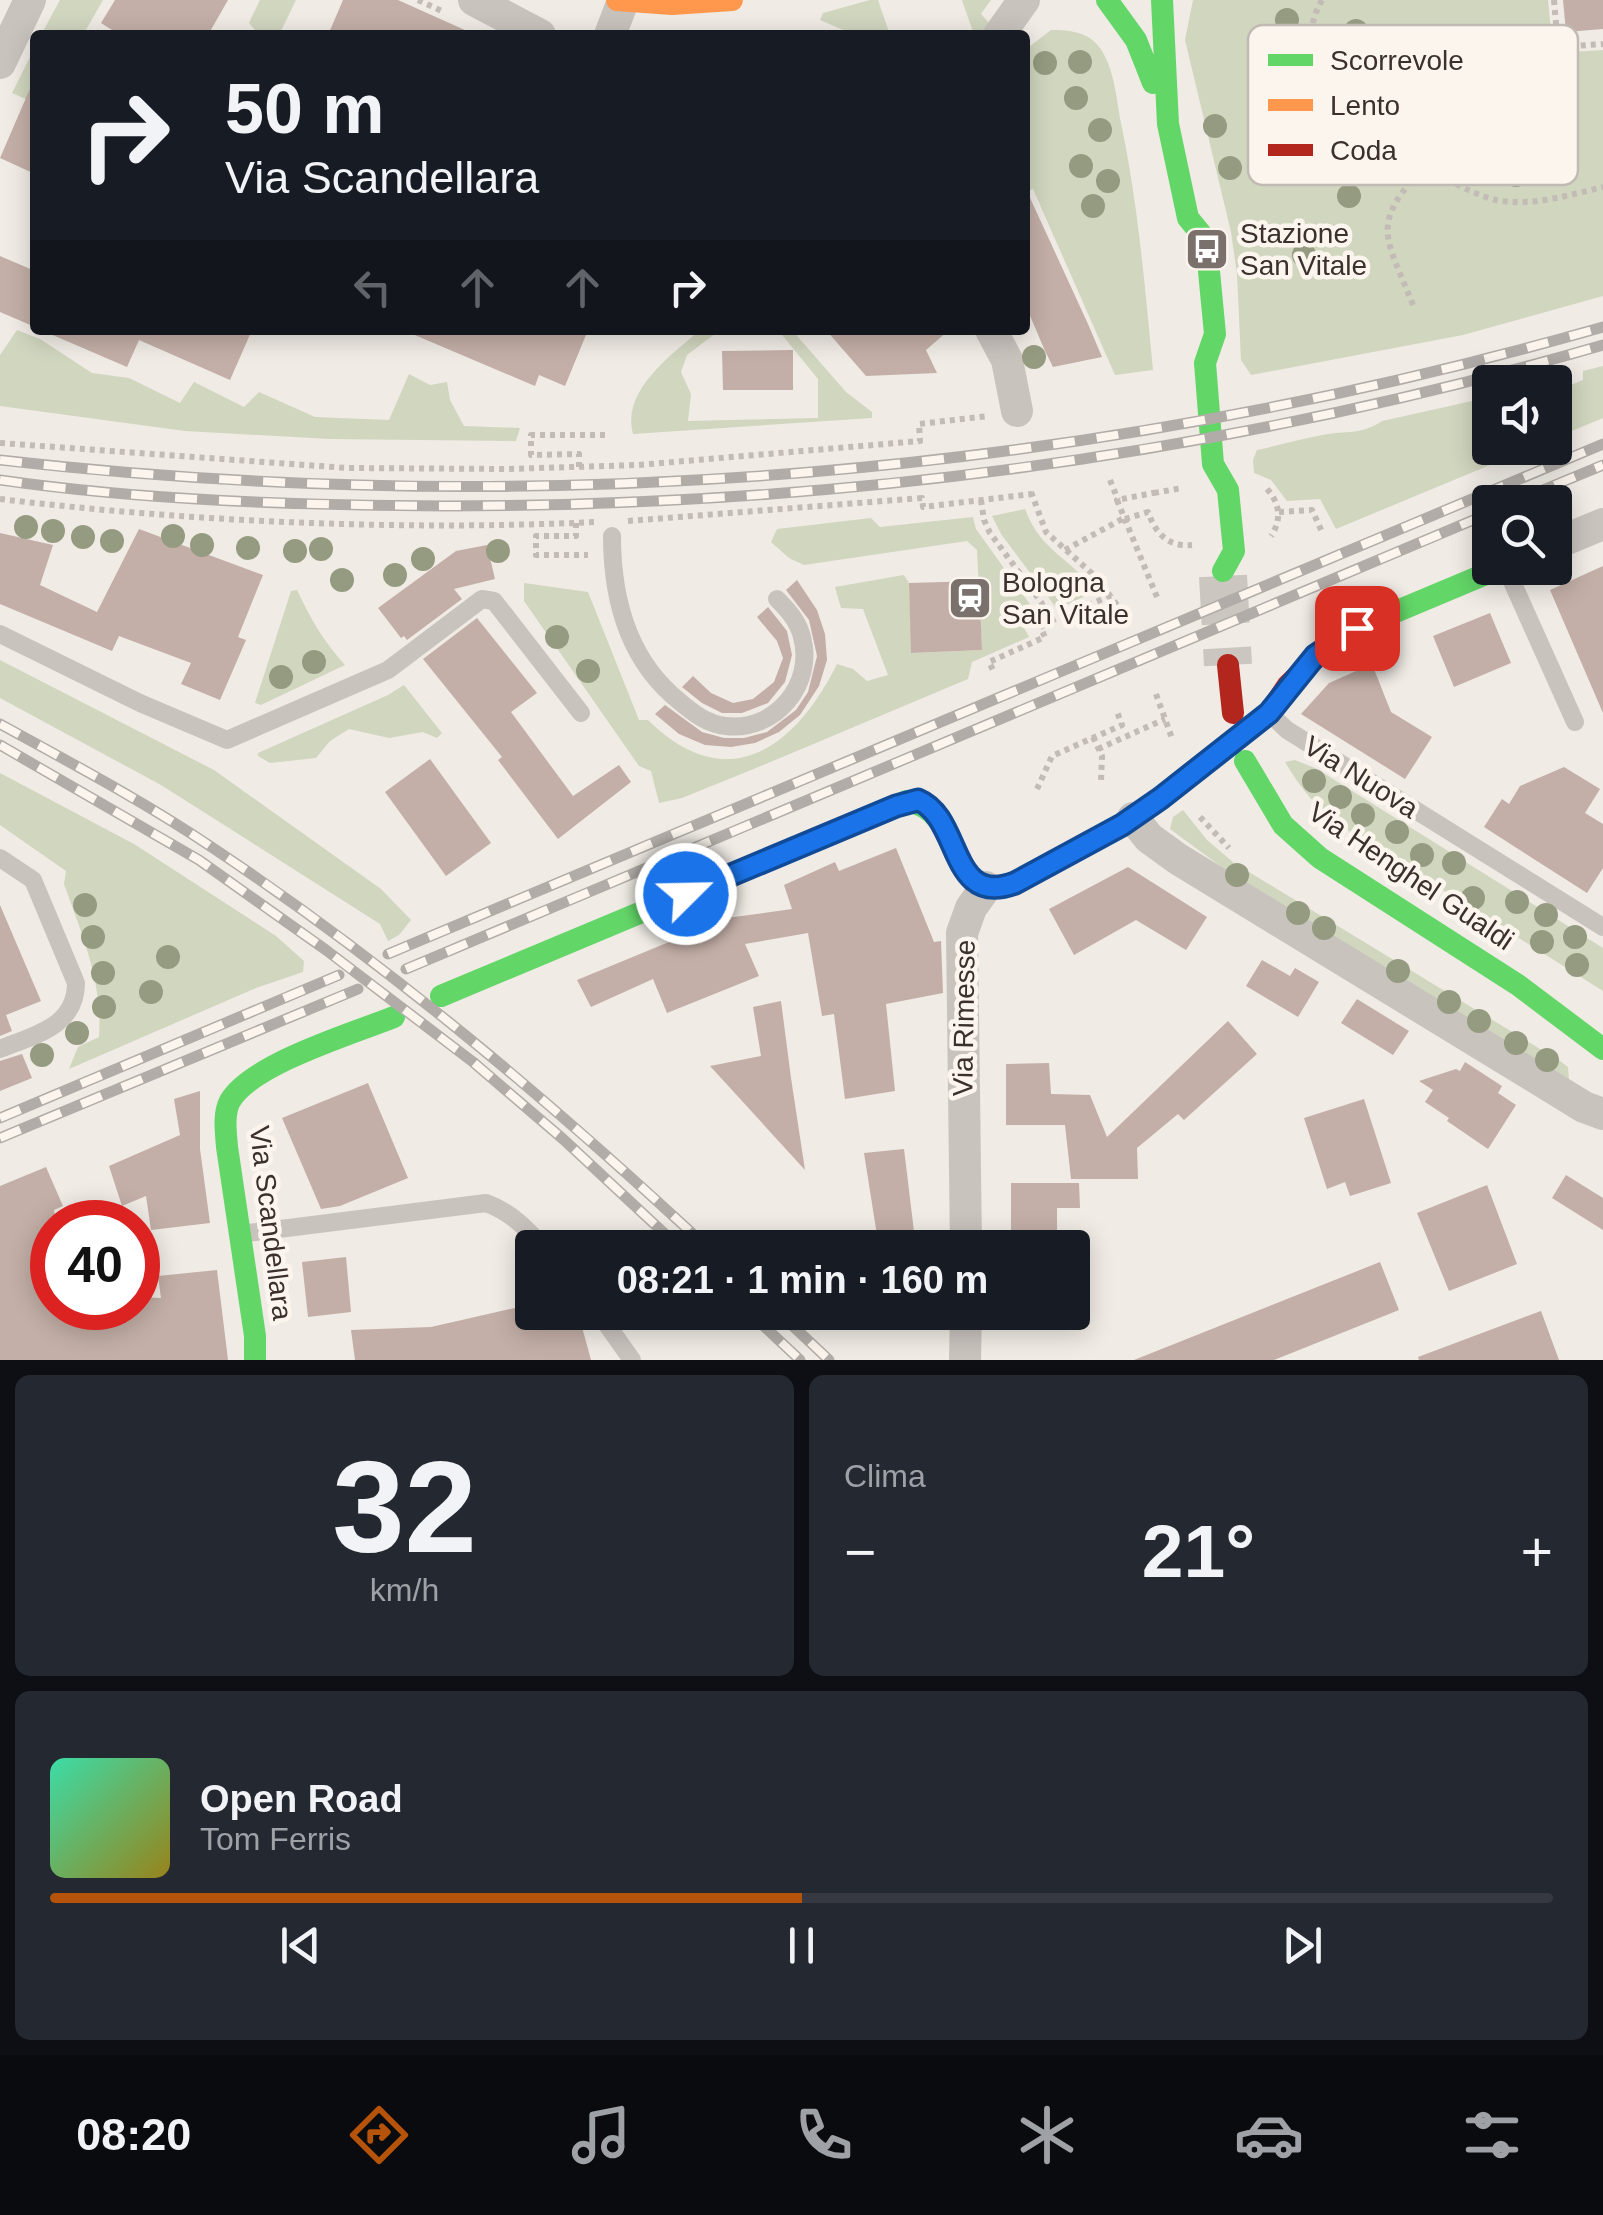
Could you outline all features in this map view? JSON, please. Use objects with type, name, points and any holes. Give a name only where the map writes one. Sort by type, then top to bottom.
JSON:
[{"type":"street","points":[[0,62],[30,0]]},
{"type":"street","points":[[474,0],[531,30]]},
{"type":"street","points":[[611,30],[620,0],[672,4],[732,0]]},
{"type":"street","points":[[1002,30],[1024,0]]},
{"type":"street","points":[[1107,0],[1136,40],[1168,124]]},
{"type":"street","points":[[1162,0],[1168,124],[1188,218],[1206,240],[1215,334],[1205,363],[1202,482],[1228,490],[1234,551],[1212,561]]},
{"type":"street","points":[[1180,244],[1188,218]]},
{"type":"street","points":[[994,335],[1007,360],[1017,412]]},
{"type":"street","points":[[1189,338],[1205,363]]},
{"type":"street","points":[[1572,537],[1603,524]]},
{"type":"street","points":[[441,996],[907,801],[918,800],[935,811],[965,871],[986,887],[1000,889],[1015,883],[1128,822],[1161,798],[1269,713],[1315,656],[1343,635],[1472,581]]},
{"type":"street","points":[[1228,665],[1233,713]]},
{"type":"street","name":"Via Henghel Gualdi","points":[[1245,761],[1276,817],[1320,858],[1518,984],[1603,1048]]},
{"type":"street","points":[[1128,822],[1178,859],[1584,1107],[1603,1114]]},
{"type":"street","name":"Via Rimesse","points":[[966,1230],[962,933],[971,908],[986,887]]},
{"type":"street","name":"Via Henghel Gualdi","points":[[1518,984],[1603,1026]]},
{"type":"street","name":"Via Scandellara","points":[[255,1360],[255,1336],[227,1147],[229,1102],[240,1087],[260,1072],[394,1017]]},
{"type":"street","points":[[965,1360],[966,1330]]},
{"type":"lane","points":[[612,546],[629,639],[664,688],[701,719],[724,726],[748,726],[770,717],[789,702],[801,680],[806,656],[802,634],[792,614],[777,599]]},
{"type":"lane","points":[[1511,585],[1575,722]]},
{"type":"lane","points":[[0,634],[140,703],[226,740],[388,670],[482,599],[494,601],[581,713]]},
{"type":"lane","name":"Via Nuova","points":[[1269,713],[1287,730],[1603,928]]},
{"type":"lane","points":[[0,858],[33,880],[76,983],[76,999],[52,1028],[0,1048]]},
{"type":"lane","points":[[239,1234],[486,1204],[502,1209],[528,1230]]},
{"type":"lane","points":[[611,1330],[632,1360]]},
{"type":"path","points":[[1312,25],[1322,0]]},
{"type":"path","points":[[1554,0],[1556,25]]},
{"type":"path","points":[[1578,46],[1603,44]]},
{"type":"path","points":[[1408,185],[1394,201],[1386,227],[1413,305]]},
{"type":"path","points":[[1459,185],[1498,200],[1541,201],[1603,187]]},
{"type":"path","points":[[0,443],[347,468],[579,467],[920,441],[919,424],[983,416]]},
{"type":"path","points":[[579,467],[579,454],[531,455],[530,436],[608,435]]},
{"type":"path","points":[[1110,480],[1117,500],[1158,492]]},
{"type":"path","points":[[1157,597],[1118,500],[1202,482]]},
{"type":"path","points":[[1065,550],[1124,519],[1117,500],[1158,492]]},
{"type":"path","points":[[0,499],[267,519],[576,523],[718,516],[922,498],[923,507],[1031,493],[1042,526],[1112,595],[1125,616]]},
{"type":"path","points":[[981,500],[990,533],[1052,621]]},
{"type":"path","points":[[1279,512],[1312,510],[1323,534]]},
{"type":"path","points":[[1125,519],[1148,512],[1164,538],[1212,561]]},
{"type":"path","points":[[576,523],[576,536],[536,536],[536,555],[612,546]]},
{"type":"path","points":[[992,670],[989,662],[1045,637],[1040,627],[1112,595]]},
{"type":"path","points":[[1156,694],[1176,748]]},
{"type":"path","points":[[1037,789],[1055,750],[1122,725],[1116,709]]},
{"type":"path","points":[[1098,749],[1165,719]]},
{"type":"path","points":[[1093,738],[1102,756],[1102,782]]},
{"type":"green space","points":[[60,0],[103,0],[86,30],[44,30]]},
{"type":"green space","points":[[260,0],[296,0],[281,30],[255,30],[249,23]]},
{"type":"green space","points":[[878,0],[888,30],[843,30],[820,20],[823,13]]},
{"type":"green space","points":[[962,0],[991,0],[981,14],[990,24],[985,30],[972,30]]},
{"type":"green space","points":[[1193,0],[1548,0],[1550,25],[1248,25],[1248,185],[1578,185],[1578,52],[1603,50],[1603,296],[1463,335],[1251,375],[1241,360],[1231,232],[1185,40]]},
{"type":"green space","points":[[1051,30],[1085,35],[1100,48],[1112,75],[1136,215],[1153,370],[1115,375],[1033,189],[1030,190],[1030,46]]},
{"type":"green space","points":[[30,57],[30,101],[12,93]]},
{"type":"green space","points":[[17,330],[40,339],[92,373],[129,378],[180,403],[194,382],[244,407],[259,392],[315,417],[389,420],[409,374],[430,385],[447,382],[450,400],[464,426],[520,428],[516,441],[329,439],[185,431],[0,406],[0,355]]},
{"type":"green space","points":[[694,335],[713,335],[687,355],[681,372],[691,394],[688,421],[818,418],[818,379],[782,335],[796,335],[846,392],[872,412],[872,418],[633,434],[634,403],[663,362]]},
{"type":"green space","points":[[1603,366],[1603,418],[1572,431],[1572,384],[1583,380],[1583,371]]},
{"type":"green space","points":[[1472,401],[1472,465],[1490,465],[1336,529],[1320,499],[1287,501],[1271,480],[1254,473],[1257,450],[1362,430],[1382,421]]},
{"type":"green space","points":[[1025,509],[1039,536],[1094,592],[1057,609],[992,516]]},
{"type":"green space","points":[[973,517],[976,529],[1034,610],[1037,618],[1023,626],[1029,637],[972,662],[968,679],[682,798],[659,803],[651,771],[639,766],[524,601],[524,583],[588,592],[639,720],[648,720],[677,744],[706,756],[732,759],[757,753],[780,739],[801,719],[837,664],[853,669],[867,681],[888,675],[863,609],[841,608],[835,587],[904,575],[909,583],[912,653],[982,650],[977,550],[967,541],[804,565],[771,542],[777,529],[871,518],[880,527]]},
{"type":"green space","points":[[297,590],[330,648],[345,665],[261,705],[255,703],[291,591]]},
{"type":"green space","points":[[0,660],[214,770],[381,889],[411,920],[388,941],[380,924],[161,785],[0,698]]},
{"type":"green space","points":[[404,685],[442,733],[437,738],[423,732],[389,738],[349,729],[330,741],[316,758],[270,763],[258,756],[258,753]]},
{"type":"green space","points":[[1295,760],[1317,769],[1603,948],[1603,991],[1338,824],[1308,796],[1285,762]]},
{"type":"green space","points":[[0,773],[134,844],[276,936],[304,961],[303,972],[256,988],[69,1069],[78,1047],[99,1037],[94,978],[64,884],[66,871],[0,825]]},
{"type":"green space","points":[[1183,810],[1207,840],[1234,863],[1560,1061],[1568,1067],[1569,1080],[1231,874],[1170,829],[1173,817]]},
{"type":"building","points":[[115,0],[228,0],[211,30],[112,30],[101,23]]},
{"type":"building","points":[[343,0],[398,0],[465,30],[330,30]]},
{"type":"building","points":[[1563,0],[1603,0],[1603,29],[1578,31],[1578,25],[1565,25]]},
{"type":"building","points":[[30,89],[30,172],[0,158]]},
{"type":"building","points":[[1030,198],[1102,357],[1053,367],[1030,316]]},
{"type":"building","points":[[0,256],[30,269],[30,325],[0,312]]},
{"type":"building","points":[[53,335],[250,335],[230,380],[139,340],[127,367]]},
{"type":"building","points":[[415,335],[586,335],[565,386],[539,375],[535,386]]},
{"type":"building","points":[[830,335],[943,335],[926,350],[937,373],[866,376]]},
{"type":"building","points":[[793,350],[793,390],[723,390],[722,351]]},
{"type":"building","points":[[139,529],[263,575],[238,637],[246,640],[220,700],[181,684],[191,663],[119,636],[112,651],[0,604],[0,533],[53,545],[40,585],[97,612]]},
{"type":"building","points":[[487,545],[495,579],[454,589],[462,599],[407,640],[401,638],[378,608],[456,551]]},
{"type":"building","points":[[1603,566],[1603,713],[1550,590],[1572,585],[1572,580]]},
{"type":"building","points":[[797,580],[817,610],[825,634],[827,660],[819,686],[800,715],[779,732],[755,743],[731,747],[705,745],[679,734],[655,714],[665,705],[702,732],[744,738],[767,732],[796,710],[808,692],[817,656],[809,620],[786,590]]},
{"type":"building","points":[[979,581],[982,650],[911,653],[909,583]]},
{"type":"building","points":[[768,607],[787,631],[792,655],[785,682],[768,703],[742,713],[722,713],[682,687],[693,676],[711,693],[733,703],[753,699],[774,682],[783,658],[777,641],[757,617]]},
{"type":"building","points":[[1490,613],[1511,663],[1454,687],[1433,636]]},
{"type":"building","points":[[477,618],[537,693],[511,712],[573,796],[619,765],[631,782],[558,839],[498,760],[502,757],[423,659]]},
{"type":"building","points":[[1372,664],[1391,712],[1432,737],[1405,779],[1301,714],[1329,683]]},
{"type":"building","points":[[430,759],[491,843],[446,876],[385,792]]},
{"type":"building","points":[[1564,767],[1600,789],[1585,813],[1603,824],[1603,868],[1587,893],[1484,827],[1502,799],[1509,804],[1520,786]]},
{"type":"building","points":[[896,848],[934,942],[941,941],[943,993],[886,1004],[895,1091],[845,1099],[834,1014],[822,1016],[808,933],[745,944],[759,976],[667,1013],[653,979],[591,1007],[577,980],[727,918],[792,909],[784,885],[835,862],[839,871]]},
{"type":"building","points":[[1128,867],[1207,917],[1186,950],[1136,920],[1074,955],[1049,909]]},
{"type":"building","points":[[0,905],[41,1001],[6,1015],[12,1031],[0,1036]]},
{"type":"building","points":[[1262,960],[1290,976],[1295,968],[1319,982],[1298,1017],[1246,986]]},
{"type":"building","points":[[1357,999],[1409,1031],[1393,1055],[1341,1023]]},
{"type":"building","points":[[781,1001],[805,1170],[710,1066],[761,1056],[753,1007]]},
{"type":"building","points":[[1228,1021],[1257,1054],[1184,1120],[1178,1114],[1137,1148],[1138,1179],[1071,1179],[1065,1125],[1006,1125],[1006,1064],[1049,1063],[1051,1094],[1090,1095],[1107,1137]]},
{"type":"building","points":[[22,1054],[32,1078],[0,1091],[0,1061]]},
{"type":"building","points":[[1465,1062],[1502,1086],[1498,1093],[1516,1105],[1488,1149],[1425,1102],[1433,1090],[1419,1081],[1460,1071]]},
{"type":"building","points":[[368,1083],[408,1178],[340,1206],[321,1209],[282,1118]]},
{"type":"building","points":[[200,1091],[200,1149],[210,1223],[160,1229],[160,1200],[147,1200],[146,1196],[120,1200],[109,1166],[180,1135],[174,1099]]},
{"type":"building","points":[[1364,1099],[1391,1183],[1350,1196],[1345,1182],[1327,1189],[1304,1118]]},
{"type":"building","points":[[904,1149],[914,1230],[876,1230],[864,1153]]},
{"type":"building","points":[[46,1167],[60,1200],[30,1200],[30,1330],[160,1330],[160,1276],[217,1270],[228,1360],[0,1360],[0,1186]]},
{"type":"building","points":[[1566,1175],[1603,1198],[1603,1230],[1552,1198]]},
{"type":"building","points":[[1011,1183],[1079,1183],[1080,1208],[1057,1208],[1057,1230],[1011,1230]]},
{"type":"building","points":[[1487,1185],[1517,1264],[1449,1291],[1417,1213]]},
{"type":"building","points":[[346,1257],[351,1312],[308,1317],[302,1262]]},
{"type":"building","points":[[1380,1262],[1399,1310],[1274,1360],[1134,1360]]},
{"type":"building","points":[[515,1308],[515,1330],[583,1330],[591,1360],[355,1360],[351,1330],[431,1327]]},
{"type":"building","points":[[1541,1311],[1559,1360],[1419,1360],[1418,1357]]},
{"type":"tunnel","points":[[1223,576],[1228,665]]},
{"type":"railway","points":[[0,460],[202,478],[404,486],[606,484],[808,472],[1009,451],[1208,419],[1406,378],[1603,327]]},
{"type":"railway","points":[[0,480],[223,501],[446,506],[593,504],[885,484],[1175,444],[1319,416],[1603,345]]},
{"type":"railway","points":[[388,954],[1603,444]]},
{"type":"railway","points":[[1555,485],[1603,465]]},
{"type":"railway","points":[[406,969],[1472,521]]},
{"type":"railway","points":[[0,724],[185,829],[341,938],[529,1088],[688,1230]]},
{"type":"railway","points":[[0,745],[199,860],[326,950],[473,1062],[661,1230]]},
{"type":"railway","points":[[0,1118],[339,975]]},
{"type":"railway","points":[[0,1138],[358,989]]},
{"type":"railway","points":[[768,1330],[800,1360]]},
{"type":"railway","points":[[797,1330],[829,1360]]},
{"type":"traffic: fast","points":[[1107,0],[1136,40],[1153,83]]},
{"type":"traffic: fast","points":[[1162,0],[1168,124],[1188,218],[1206,240],[1215,334],[1205,363],[1213,464],[1228,490],[1234,551],[1223,571]]},
{"type":"traffic: fast","points":[[1332,642],[1472,580]]},
{"type":"traffic: fast","points":[[1245,761],[1283,825],[1320,858],[1518,985],[1603,1049]]},
{"type":"traffic: fast","points":[[441,996],[907,801],[924,807],[937,818],[959,861],[977,883],[994,887],[1015,883]]},
{"type":"traffic: fast","points":[[255,1360],[255,1336],[227,1147],[230,1101],[241,1087],[281,1062],[394,1017]]},
{"type":"traffic: slow","points":[[617,0],[672,4],[732,0]]},
{"type":"traffic: jam","points":[[1015,883],[1122,825],[1161,798],[1269,713],[1288,685],[1332,642]]},
{"type":"traffic: jam","points":[[1228,665],[1233,713]]},
{"type":"place","name":"Stazione San Vitale","points":[[1207,249]]},
{"type":"place","name":"Bologna San Vitale","points":[[970,598]]},
{"type":"route","points":[[686,894],[907,801],[918,800],[935,811],[974,881],[1000,889],[1122,825],[1161,798],[1269,713],[1315,656],[1357,628]]}]
